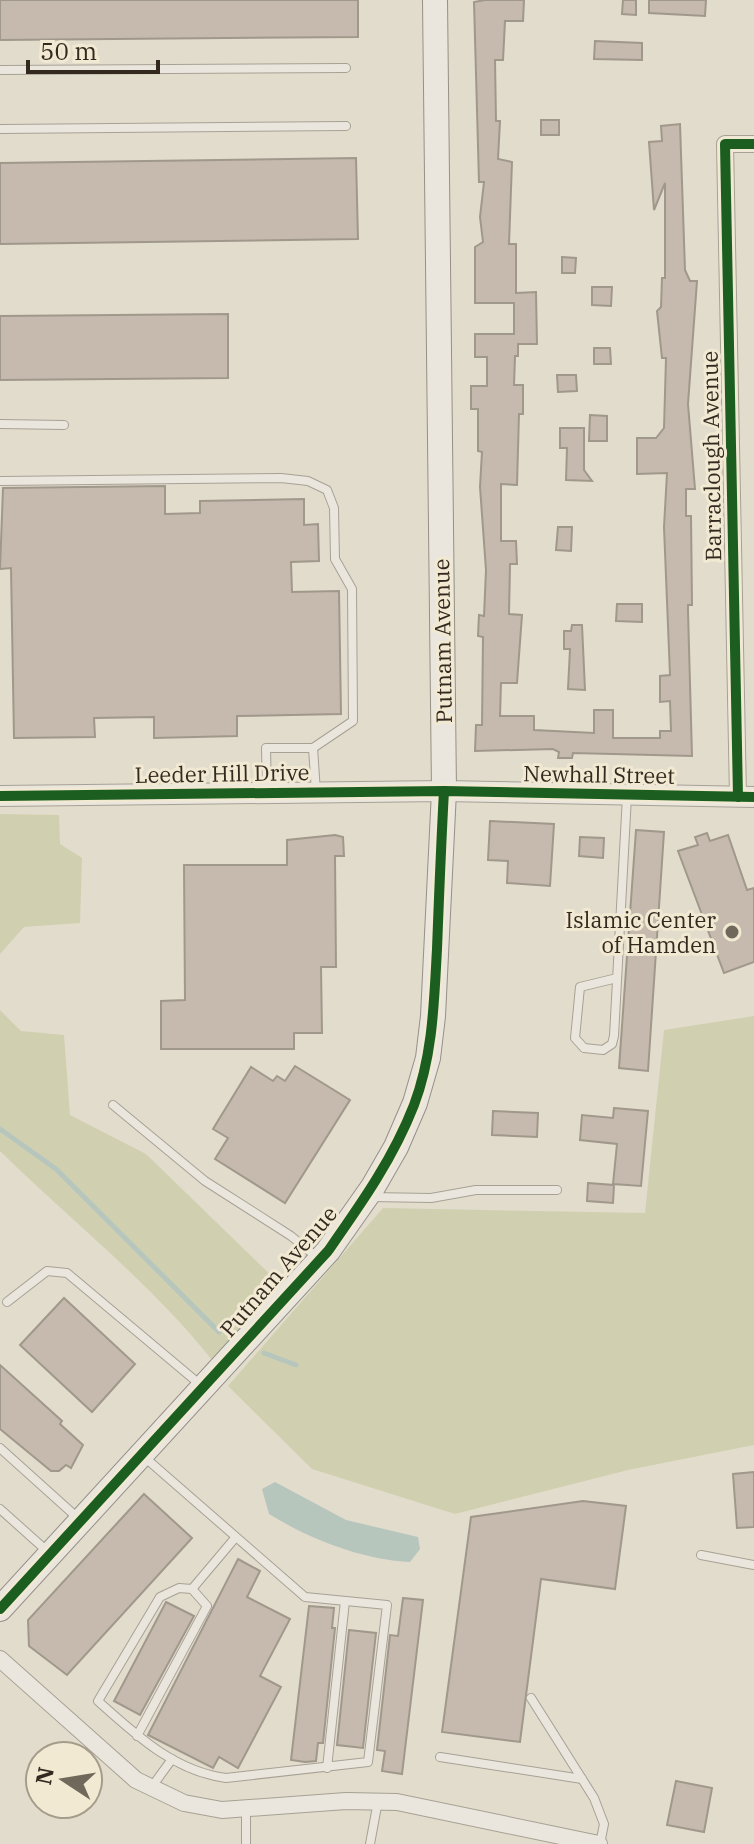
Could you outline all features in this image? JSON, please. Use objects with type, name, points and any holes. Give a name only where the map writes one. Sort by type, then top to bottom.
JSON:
[{"type":"main road","name":"Putnam Avenue","points":[[0,1609],[320,1259],[366,1197],[409,1118],[428,1058],[433,1016],[444,791],[435,0]]},
{"type":"street","name":"Barraclough Avenue","points":[[746,797],[725,144],[754,144]]},
{"type":"street","name":"Leeder Hill Drive","points":[[0,796],[444,791]]},
{"type":"street","name":"Newhall Street","points":[[444,791],[746,797]]},
{"type":"street","points":[[0,1659],[151,1789],[202,1807],[246,1810],[378,1800],[599,1844]]},
{"type":"lane","points":[[0,70],[346,68]]},
{"type":"lane","points":[[0,129],[346,126]]},
{"type":"lane","points":[[0,424],[64,425]]},
{"type":"lane","points":[[0,481],[281,478],[308,481],[327,490],[334,508],[335,559],[352,589],[353,721],[313,748],[266,748],[267,793]]},
{"type":"lane","points":[[313,748],[316,792]]},
{"type":"lane","points":[[617,978],[580,987],[575,1038],[584,1048],[603,1050],[612,1044],[617,978],[627,795]]},
{"type":"lane","points":[[113,1105],[205,1181],[291,1236],[320,1259]]},
{"type":"lane","points":[[366,1197],[431,1198],[476,1190],[557,1190]]},
{"type":"lane","points":[[7,1302],[47,1271],[67,1273],[203,1387]]},
{"type":"lane","points":[[0,1448],[81,1521]]},
{"type":"lane","points":[[137,1736],[207,1606],[192,1589],[179,1588],[160,1597],[98,1701],[137,1736],[198,1772],[226,1778],[368,1762],[387,1605],[305,1597],[142,1454]]},
{"type":"lane","points":[[0,1509],[50,1555]]},
{"type":"lane","points":[[192,1589],[235,1538]]},
{"type":"lane","points":[[701,1555],[754,1565]]},
{"type":"lane","points":[[327,1768],[345,1601]]},
{"type":"lane","points":[[531,1698],[582,1779],[604,1824],[599,1844]]},
{"type":"lane","points":[[440,1757],[582,1779]]},
{"type":"lane","points":[[151,1789],[172,1759]]},
{"type":"lane","points":[[370,1844],[378,1800]]},
{"type":"lane","points":[[246,1810],[246,1844]]},
{"type":"green space","points":[[0,814],[59,815],[60,844],[82,858],[80,923],[24,927],[0,954]]},
{"type":"green space","points":[[0,1010],[21,1031],[64,1035],[70,1115],[146,1154],[280,1284],[212,1360],[163,1304],[0,1151]]},
{"type":"green space","points":[[754,1016],[754,1445],[628,1470],[455,1514],[312,1469],[228,1386],[383,1208],[645,1213],[664,1030]]},
{"type":"shaded area","points":[[275,1482],[346,1520],[418,1537],[420,1549],[410,1562],[392,1560],[355,1553],[301,1532],[269,1514],[262,1489]]},
{"type":"building","points":[[0,0],[358,0],[358,37],[0,40]]},
{"type":"building","points":[[524,0],[523,21],[505,21],[503,60],[495,60],[496,121],[500,121],[498,159],[512,162],[509,244],[516,244],[516,293],[536,292],[537,344],[518,344],[518,356],[515,356],[514,385],[523,385],[517,485],[501,484],[501,541],[516,541],[517,564],[510,564],[509,614],[522,615],[517,683],[501,683],[500,716],[534,716],[534,730],[594,733],[594,710],[613,710],[613,738],[660,738],[660,731],[671,731],[670,701],[660,702],[660,676],[670,675],[664,527],[667,473],[637,474],[637,438],[656,438],[664,428],[666,358],[662,358],[657,311],[661,307],[662,278],[665,278],[665,183],[654,210],[649,142],[662,141],[661,126],[680,124],[685,270],[690,281],[697,281],[688,404],[695,489],[686,489],[686,516],[691,516],[692,605],[688,605],[688,611],[692,756],[573,753],[572,758],[558,758],[559,752],[553,749],[475,751],[476,725],[482,725],[483,637],[478,636],[479,615],[484,616],[486,570],[480,487],[482,452],[478,451],[478,409],[471,409],[471,386],[487,386],[487,357],[475,357],[475,334],[514,334],[514,303],[475,303],[475,247],[483,242],[480,217],[484,182],[479,182],[474,2]]},
{"type":"building","points":[[623,0],[636,0],[636,15],[622,14]]},
{"type":"building","points":[[649,0],[706,0],[705,16],[649,13]]},
{"type":"building","points":[[595,41],[642,43],[642,60],[594,59]]},
{"type":"building","points":[[541,120],[559,120],[559,135],[541,135]]},
{"type":"building","points":[[356,158],[358,239],[0,244],[0,163]]},
{"type":"building","points":[[562,257],[576,258],[575,273],[562,273]]},
{"type":"building","points":[[592,287],[612,287],[611,306],[592,305]]},
{"type":"building","points":[[228,314],[228,378],[0,380],[0,316]]},
{"type":"building","points":[[594,348],[610,348],[611,364],[594,364]]},
{"type":"building","points":[[557,375],[576,375],[577,391],[558,392]]},
{"type":"building","points":[[590,415],[607,416],[607,441],[589,441]]},
{"type":"building","points":[[560,428],[584,428],[584,470],[592,481],[566,480],[567,448],[560,448]]},
{"type":"building","points":[[165,486],[165,514],[200,513],[200,501],[304,499],[304,525],[318,524],[319,561],[291,562],[292,592],[339,591],[341,714],[237,716],[237,736],[154,738],[154,717],[94,718],[95,737],[14,738],[11,568],[0,569],[3,488]]},
{"type":"building","points":[[558,527],[572,527],[571,551],[556,550]]},
{"type":"building","points":[[617,604],[642,604],[642,622],[616,621]]},
{"type":"building","points":[[572,625],[582,625],[585,690],[568,689],[570,649],[564,649],[564,631],[571,631]]},
{"type":"building","points":[[490,821],[554,824],[550,886],[507,883],[508,861],[488,860]]},
{"type":"building","points":[[636,830],[664,832],[648,1071],[619,1068]]},
{"type":"building","name":"Islamic Center of Hamden","points":[[707,833],[710,841],[728,835],[747,890],[754,888],[754,962],[724,973],[678,851],[698,845],[695,837]]},
{"type":"building","points":[[335,835],[343,837],[344,856],[335,856],[336,967],[321,967],[322,1033],[294,1033],[294,1049],[161,1049],[161,1001],[185,1000],[184,865],[287,865],[287,840]]},
{"type":"building","points":[[580,837],[604,838],[603,858],[579,856]]},
{"type":"building","points":[[295,1066],[350,1100],[285,1203],[215,1159],[228,1138],[213,1129],[251,1067],[273,1081],[277,1076],[285,1081]]},
{"type":"building","points":[[614,1108],[648,1111],[641,1186],[613,1184],[617,1144],[580,1140],[582,1115],[613,1118]]},
{"type":"building","points":[[493,1111],[538,1113],[537,1137],[492,1135]]},
{"type":"building","points":[[588,1183],[614,1185],[613,1203],[587,1201]]},
{"type":"building","points":[[64,1298],[135,1364],[92,1412],[20,1345]]},
{"type":"building","points":[[0,1365],[62,1421],[60,1424],[83,1445],[71,1468],[66,1465],[59,1471],[51,1471],[0,1429]]},
{"type":"building","points":[[754,1472],[754,1527],[737,1528],[733,1474]]},
{"type":"building","points":[[144,1494],[192,1538],[67,1675],[29,1646],[28,1620]]},
{"type":"building","points":[[583,1501],[626,1506],[615,1589],[541,1579],[520,1742],[442,1732],[471,1517]]},
{"type":"building","points":[[238,1559],[260,1571],[247,1597],[290,1619],[260,1676],[281,1687],[238,1768],[219,1757],[213,1768],[148,1735]]},
{"type":"building","points":[[403,1598],[423,1600],[402,1774],[382,1771],[385,1751],[377,1750],[390,1635],[398,1636]]},
{"type":"building","points":[[166,1602],[194,1616],[140,1715],[114,1701]]},
{"type":"building","points":[[309,1606],[334,1608],[332,1628],[335,1628],[323,1743],[318,1743],[316,1761],[305,1762],[291,1760]]},
{"type":"building","points":[[349,1630],[376,1633],[363,1748],[337,1745]]},
{"type":"building","points":[[676,1781],[712,1788],[704,1832],[667,1825]]},
{"type":"waterway","points":[[0,1129],[56,1169],[219,1332]]},
{"type":"waterway","points":[[264,1353],[296,1365]]},
{"type":"cycle path","points":[[738,797],[725,144],[754,144]]},
{"type":"cycle path","points":[[0,796],[444,791],[754,797]]},
{"type":"cycle path","points":[[0,1609],[328,1251],[386,1163],[414,1105],[432,1028],[444,791]]},
{"type":"place","name":"Islamic Center of Hamden","points":[[732,932]]}]
